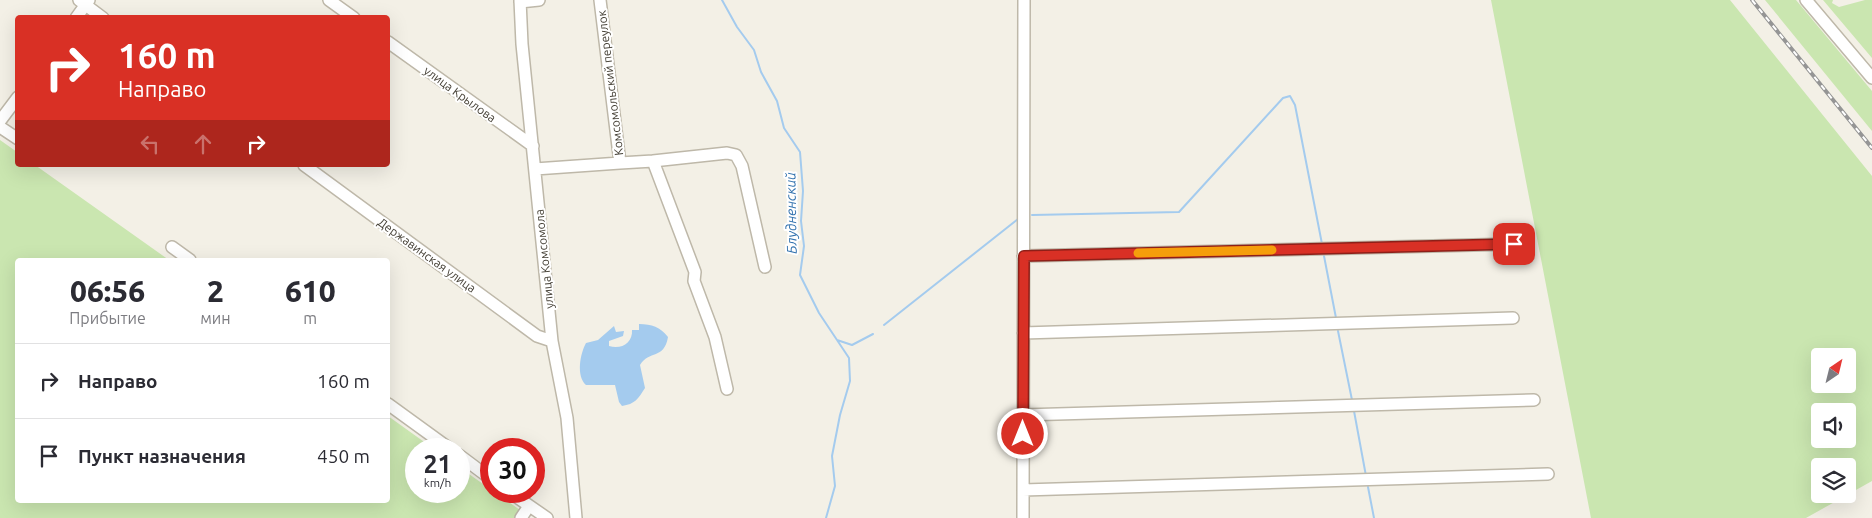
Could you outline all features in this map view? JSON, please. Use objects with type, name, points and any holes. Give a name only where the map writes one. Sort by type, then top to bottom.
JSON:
[{"type":"street","points":[[329,0],[350,15]]},
{"type":"street","points":[[520,1],[539,0]]},
{"type":"street","name":"Комсомольский переулок","points":[[600,0],[620,163],[727,154],[736,155],[742,166],[765,267]]},
{"type":"street","points":[[1023,518],[1024,0]]},
{"type":"street","points":[[1806,0],[1872,78]]},
{"type":"street","name":"улица Комсомола","points":[[520,1],[522,44],[552,341],[567,418],[576,518]]},
{"type":"street","points":[[78,15],[84,2],[99,15]]},
{"type":"street","name":"улица Крылова","points":[[390,43],[532,146]]},
{"type":"street","points":[[0,121],[15,101]]},
{"type":"street","points":[[0,127],[15,137]]},
{"type":"street","points":[[653,161],[695,272],[694,281],[715,337],[726,388]]},
{"type":"street","points":[[535,169],[620,163]]},
{"type":"street","name":"Державинская улица","points":[[307,167],[538,336],[552,341]]},
{"type":"street","points":[[1024,256],[1514,244]]},
{"type":"street","points":[[172,247],[187,258]]},
{"type":"street","points":[[1023,333],[1513,318]]},
{"type":"street","points":[[1023,415],[1534,400]]},
{"type":"street","points":[[390,405],[435,438]]},
{"type":"street","points":[[1023,490],[1548,474]]},
{"type":"street","points":[[525,503],[546,518]]},
{"type":"street","points":[[521,518],[529,506]]},
{"type":"green space","points":[[1491,0],[1730,0],[1872,176],[1872,481],[1856,490],[1856,458],[1811,458],[1811,503],[1833,503],[1806,518],[1591,518]]},
{"type":"green space","points":[[1765,0],[1796,0],[1872,91],[1872,131]]},
{"type":"green space","points":[[1823,0],[1833,0],[1832,3],[1839,7],[1872,0],[1872,58]]},
{"type":"green space","points":[[0,140],[15,151],[15,167],[38,167],[166,258],[15,258],[15,503],[390,503],[390,417],[419,438],[405,438],[405,503],[470,503],[470,475],[480,482],[480,503],[510,503],[520,510],[515,518],[0,518]]},
{"type":"water","points":[[639,324],[655,327],[668,337],[666,344],[660,352],[644,360],[640,365],[645,388],[643,392],[633,402],[622,406],[619,402],[615,385],[586,385],[580,371],[582,353],[586,343],[598,340],[614,326],[616,332],[624,331],[623,336],[609,341],[609,346],[622,346],[631,339],[632,330],[639,330]]},
{"type":"waterway","name":"Блудненский","points":[[722,0],[737,27],[754,50],[761,72],[777,101],[784,128],[800,152],[803,191],[801,221],[804,246],[800,275],[819,313],[849,358],[850,381],[840,415],[832,456],[835,486],[826,518]]},
{"type":"waterway","points":[[1032,215],[1179,212],[1283,98],[1290,96],[1295,105],[1322,244]]},
{"type":"waterway","points":[[884,325],[1018,219]]},
{"type":"waterway","points":[[1324,256],[1336,318]]},
{"type":"waterway","points":[[1338,331],[1352,400]]},
{"type":"waterway","points":[[837,340],[852,345],[873,334]]},
{"type":"waterway","points":[[1354,411],[1366,476]]},
{"type":"waterway","points":[[1368,487],[1374,518]]},
{"type":"railway","points":[[1752,0],[1872,148]]},
{"type":"slow traffic","points":[[1138,253],[1272,250]]},
{"type":"route","points":[[1023,434],[1024,256],[1514,244]]}]
